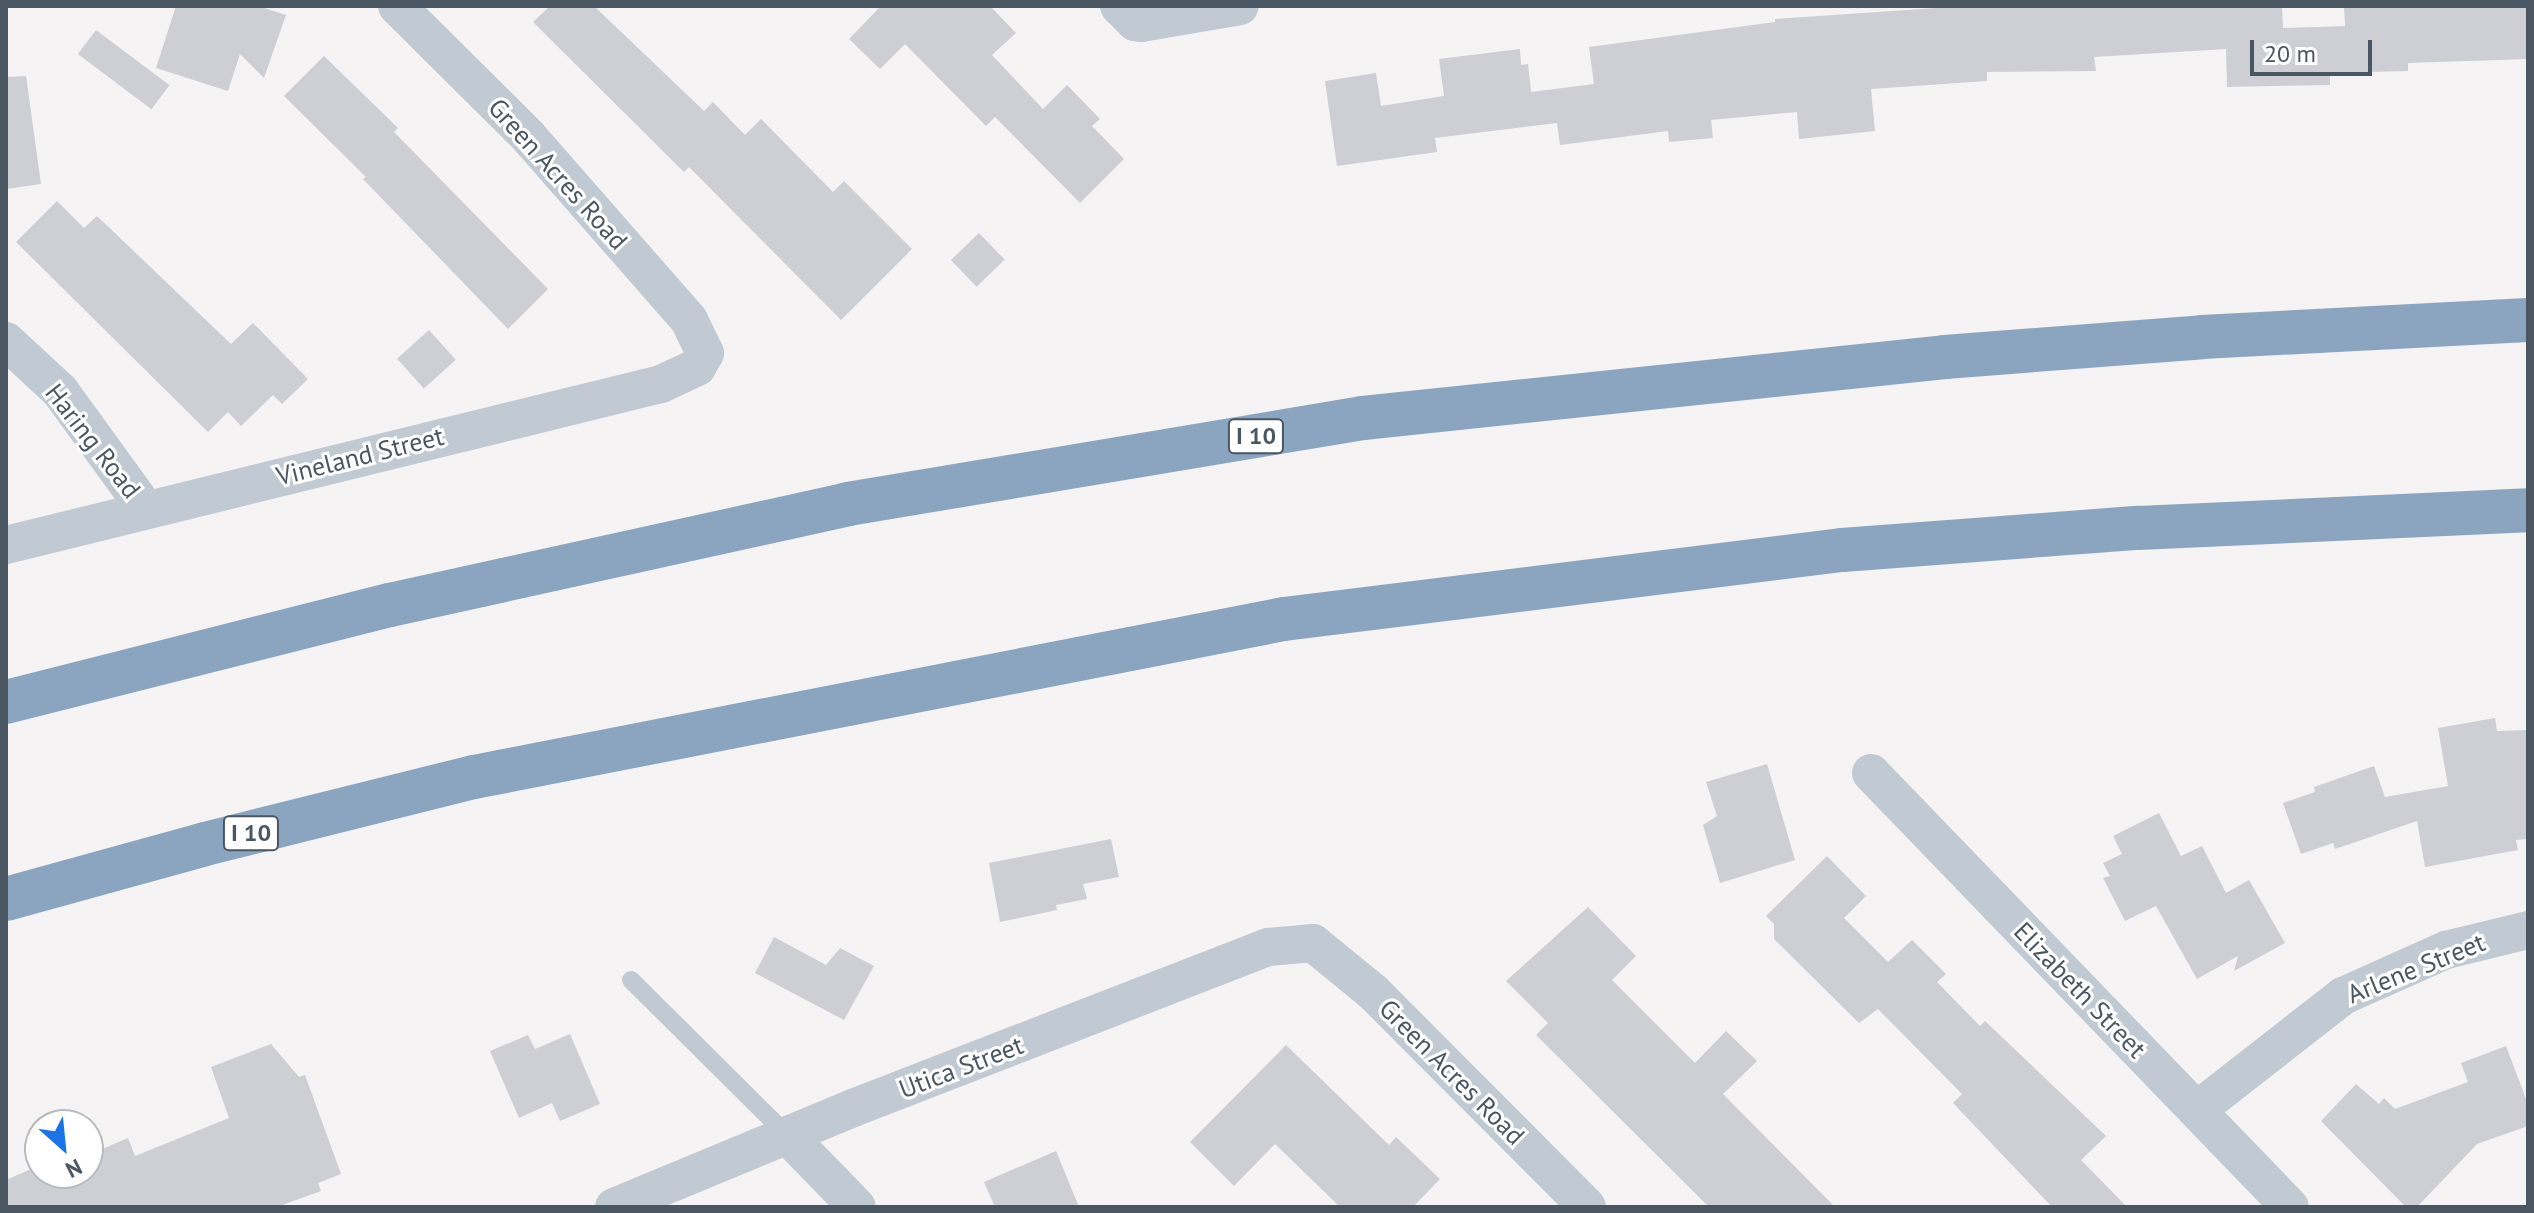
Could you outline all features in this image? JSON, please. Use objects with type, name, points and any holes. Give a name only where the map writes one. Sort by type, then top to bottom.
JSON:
[{"type":"highway","name":"I 10","points":[[6,702],[368,610],[848,504],[1363,418],[1945,357],[2217,336],[2528,320]]},
{"type":"highway","name":"I 10","points":[[6,899],[205,844],[474,777],[1284,619],[1842,550],[2138,528],[2528,510]]},
{"type":"street","name":"Green Acres Road","points":[[397,6],[529,137],[689,320],[705,353]]},
{"type":"street","points":[[1130,14],[1240,6]]},
{"type":"street","name":"Haring Road","points":[[6,341],[60,391],[145,508]]},
{"type":"street","name":"Vineland Street","points":[[6,545],[145,508],[661,384],[697,367],[705,353]]},
{"type":"street","name":"Elizabeth Street","points":[[1871,773],[2290,1207]]},
{"type":"street","name":"Arlene Street","points":[[2197,1110],[2343,996],[2446,950],[2528,930]]},
{"type":"street","name":"Green Acres Road","points":[[1313,943],[1373,992],[1587,1207]]},
{"type":"street","name":"Utica Street","points":[[614,1207],[787,1135],[1269,947],[1313,943]]},
{"type":"street","points":[[787,1135],[857,1207]]},
{"type":"lane","points":[[631,980],[787,1135]]},
{"type":"building","points":[[176,6],[258,6],[286,15],[264,78],[240,54],[228,91],[156,68]]},
{"type":"building","points":[[550,6],[594,6],[704,111],[713,102],[745,135],[761,119],[833,192],[844,181],[912,249],[841,320],[689,167],[684,172],[533,22]]},
{"type":"building","points":[[881,6],[990,6],[1016,33],[992,55],[1043,109],[1067,85],[1100,119],[1092,126],[1124,159],[1080,203],[995,117],[986,126],[905,44],[880,69],[849,39]]},
{"type":"building","points":[[1966,6],[2282,6],[2283,28],[2345,26],[2344,6],[2528,6],[2528,59],[2408,63],[2408,71],[2330,73],[2330,85],[2227,87],[2226,49],[2094,57],[2096,71],[1987,72],[1987,81],[1871,89],[1875,131],[1799,139],[1797,112],[1711,120],[1713,138],[1669,142],[1668,131],[1560,145],[1557,123],[1435,138],[1437,152],[1337,166],[1325,81],[1376,73],[1381,106],[1444,96],[1439,59],[1520,49],[1521,65],[1528,64],[1531,92],[1594,84],[1589,47],[1775,22],[1775,19]]},
{"type":"building","points":[[96,30],[169,85],[151,109],[78,54]]},
{"type":"building","points":[[324,56],[398,128],[394,132],[548,289],[508,329],[363,179],[366,177],[284,96]]},
{"type":"building","points":[[26,76],[41,184],[6,189],[6,77]]},
{"type":"building","points":[[57,201],[84,228],[97,216],[231,344],[253,323],[308,379],[282,404],[273,395],[241,426],[228,412],[208,432],[16,242]]},
{"type":"building","points":[[979,233],[1005,260],[977,287],[951,260]]},
{"type":"building","points":[[429,330],[456,360],[424,388],[397,359]]},
{"type":"building","points":[[2495,718],[2497,731],[2528,730],[2528,839],[2516,840],[2518,850],[2425,867],[2417,821],[2335,849],[2333,843],[2301,854],[2283,803],[2315,792],[2314,787],[2374,766],[2385,797],[2448,786],[2438,728]]},
{"type":"building","points":[[1767,764],[1795,860],[1720,883],[1703,825],[1717,816],[1706,782]]},
{"type":"building","points":[[2159,813],[2181,856],[2202,846],[2226,893],[2249,880],[2285,943],[2234,971],[2238,956],[2197,979],[2156,906],[2125,921],[2103,878],[2110,876],[2103,863],[2122,854],[2113,836]]},
{"type":"building","points":[[1111,839],[1119,877],[1083,884],[1087,899],[1056,905],[1057,910],[1000,922],[989,863]]},
{"type":"building","points":[[1827,856],[1866,896],[1844,918],[1888,962],[1912,940],[1946,974],[1937,982],[1980,1026],[1985,1021],[2106,1136],[2081,1160],[2127,1207],[2052,1207],[1953,1103],[1962,1094],[1878,1009],[1859,1023],[1774,939],[1774,924],[1766,916]]},
{"type":"building","points":[[1588,907],[1636,956],[1612,980],[1695,1063],[1726,1031],[1757,1061],[1723,1094],[1835,1207],[1709,1207],[1536,1035],[1548,1023],[1506,981]]},
{"type":"building","points":[[774,937],[826,965],[840,948],[874,966],[844,1020],[755,973]]},
{"type":"building","points":[[570,1034],[600,1104],[560,1121],[552,1103],[519,1118],[490,1051],[528,1035],[535,1049]]},
{"type":"building","points":[[271,1044],[299,1077],[305,1075],[341,1174],[318,1183],[321,1191],[277,1207],[6,1207],[6,1180],[24,1172],[24,1189],[104,1189],[104,1148],[128,1138],[135,1156],[229,1118],[211,1067]]},
{"type":"building","points":[[1286,1045],[1389,1145],[1396,1137],[1440,1179],[1413,1207],[1340,1207],[1275,1144],[1234,1186],[1190,1142]]},
{"type":"building","points":[[2506,1046],[2528,1104],[2528,1126],[2477,1144],[2417,1207],[2406,1207],[2321,1121],[2356,1084],[2379,1104],[2384,1098],[2395,1109],[2468,1082],[2461,1063]]},
{"type":"building","points":[[1056,1151],[1079,1207],[995,1207],[984,1182]]}]
